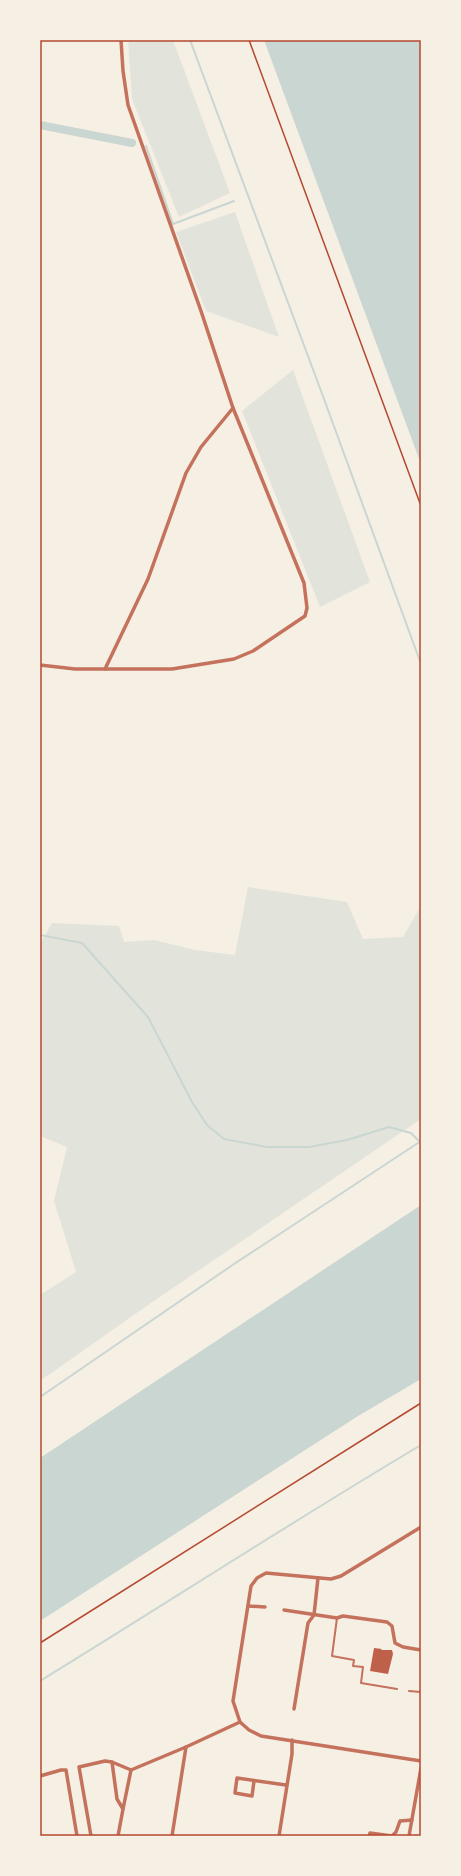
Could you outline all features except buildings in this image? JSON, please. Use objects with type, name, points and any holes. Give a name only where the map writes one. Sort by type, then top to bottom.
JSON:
[{"type":"street","points":[[40,665],[55,668],[172,669],[234,659],[253,651],[305,616],[307,608],[304,583],[233,408],[128,105],[123,71],[121,40]]},
{"type":"street","points":[[105,669],[148,579],[186,473],[201,447],[233,408]]},
{"type":"street","points":[[421,1527],[341,1576],[331,1580],[266,1573],[257,1578],[251,1586],[233,1702],[240,1722],[249,1730],[261,1736],[421,1761]]},
{"type":"street","points":[[294,1709],[308,1623],[314,1615],[318,1578]]},
{"type":"street","points":[[248,1606],[265,1607]]},
{"type":"street","points":[[284,1610],[337,1618],[343,1616],[387,1622],[392,1626],[395,1643],[403,1647],[421,1650]]},
{"type":"street","points":[[91,1836],[78,1766],[105,1761],[112,1762],[131,1770],[240,1722]]},
{"type":"street","points":[[279,1836],[292,1754],[292,1740]]},
{"type":"street","points":[[172,1836],[186,1747]]},
{"type":"street","points":[[112,1762],[117,1799],[123,1809]]},
{"type":"street","points":[[409,1836],[421,1768]]},
{"type":"street","points":[[40,1776],[64,1770],[68,1775],[77,1836]]},
{"type":"street","points":[[118,1836],[131,1770]]},
{"type":"street","points":[[254,1781],[252,1796],[235,1793],[237,1778],[286,1786]]},
{"type":"street","points":[[369,1836],[370,1833],[392,1836],[396,1832],[402,1819],[412,1820]]},
{"type":"lane","points":[[337,1618],[332,1656],[354,1660],[353,1666],[363,1667],[361,1683],[397,1689]]},
{"type":"lane","points":[[409,1691],[421,1692]]},
{"type":"path","points":[[249,40],[421,506]]},
{"type":"path","points":[[40,1643],[421,1403]]},
{"type":"shaded area","points":[[128,40],[173,40],[230,193],[179,217],[132,99]]},
{"type":"shaded area","points":[[264,40],[421,40],[421,464]]},
{"type":"shaded area","points":[[235,212],[279,337],[206,311],[176,232]]},
{"type":"shaded area","points":[[293,370],[370,582],[320,607],[242,411]]},
{"type":"shaded area","points":[[421,869],[421,1119],[148,1305],[40,1381],[40,1295],[76,1272],[54,1201],[67,1147],[40,1136],[40,938],[43,939],[52,923],[119,926],[124,942],[154,940],[195,950],[235,955],[248,887],[347,902],[363,939],[403,937],[419,909]]},
{"type":"shaded area","points":[[421,1205],[421,1379],[358,1416],[40,1621],[40,1458]]},
{"type":"waterway","points":[[190,40],[421,664]]},
{"type":"waterway","points":[[40,125],[132,143]]},
{"type":"waterway","points":[[146,146],[173,224],[234,201]]},
{"type":"waterway","points":[[40,935],[82,943],[148,1017],[192,1102],[207,1125],[224,1139],[267,1147],[309,1147],[347,1140],[389,1127],[411,1133],[420,1142]]},
{"type":"waterway","points":[[40,1397],[234,1264],[421,1141]]},
{"type":"waterway","points":[[40,1681],[325,1503],[421,1445]]}]
